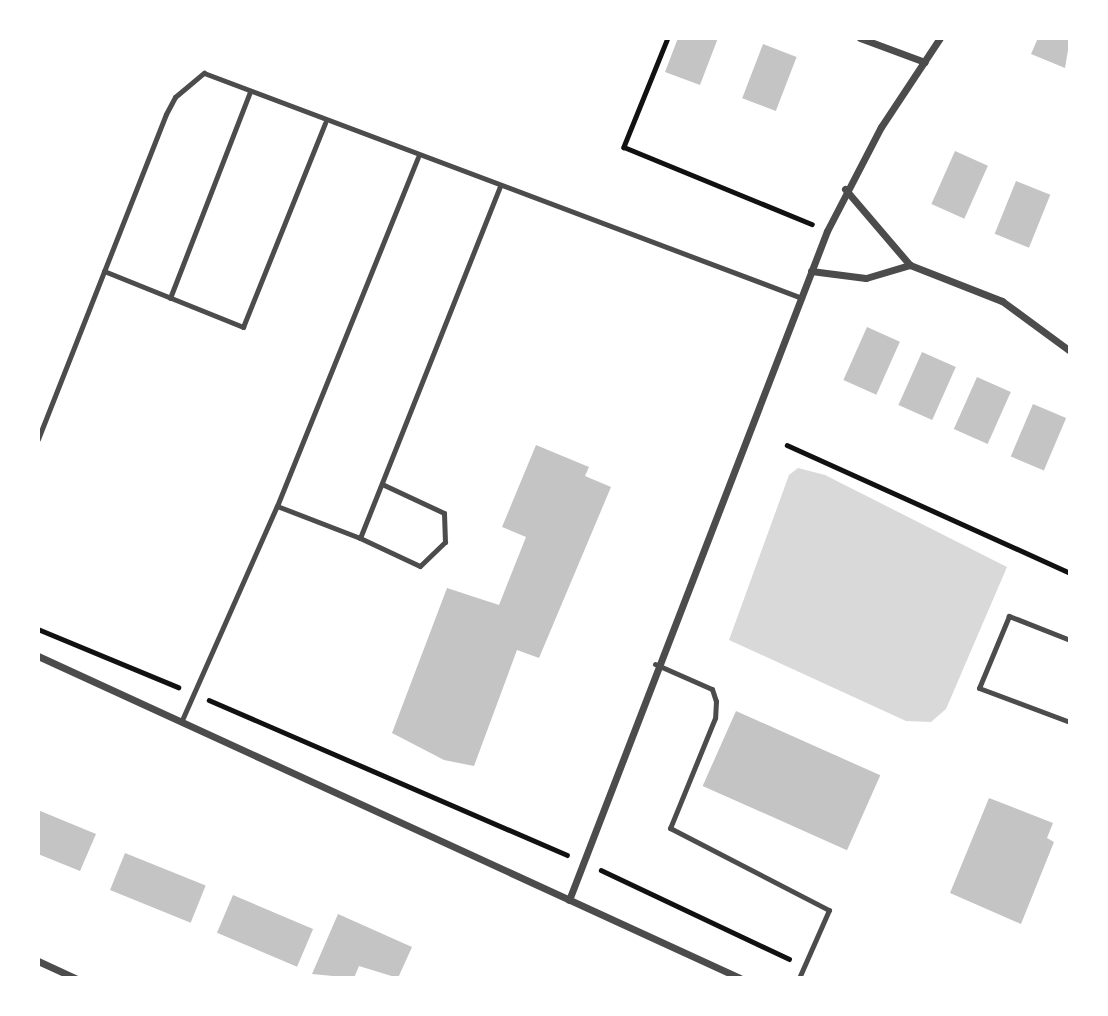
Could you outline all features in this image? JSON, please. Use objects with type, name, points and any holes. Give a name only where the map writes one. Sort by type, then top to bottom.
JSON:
[{"type":"street","points":[[860,38],[925,62]]},
{"type":"street","points":[[569,900],[655,664],[827,230],[845,189],[940,38]]},
{"type":"street","points":[[845,189],[910,265],[1002,301],[1069,351]]},
{"type":"street","points":[[811,271],[866,278],[910,265]]},
{"type":"street","points":[[38,656],[740,978]]},
{"type":"street","points":[[38,961],[75,978]]},
{"type":"lane","points":[[38,439],[175,97],[204,73],[325,123],[802,298]]},
{"type":"lane","points":[[170,298],[250,92]]},
{"type":"lane","points":[[104,271],[243,327],[325,123]]},
{"type":"lane","points":[[182,720],[276,506],[418,157]]},
{"type":"lane","points":[[360,538],[500,186]]},
{"type":"lane","points":[[276,506],[360,538],[420,566],[445,542],[444,513],[382,484]]},
{"type":"lane","points":[[1069,640],[1009,616],[979,688],[1069,722]]},
{"type":"lane","points":[[655,664],[712,690],[716,701],[715,718],[670,828],[829,910],[799,978]]},
{"type":"path","points":[[668,38],[624,148],[827,230]]},
{"type":"path","points":[[787,445],[1069,573]]},
{"type":"path","points":[[38,629],[554,848]]},
{"type":"path","points":[[616,877],[804,967]]},
{"type":"shaded area","points":[[798,468],[825,475],[1007,567],[946,709],[931,722],[906,721],[729,640],[789,475]]},
{"type":"building","points":[[678,38],[718,38],[700,85],[665,72]]},
{"type":"building","points":[[1038,38],[1070,38],[1065,68],[1031,54]]},
{"type":"building","points":[[763,44],[797,57],[776,111],[742,98]]},
{"type":"building","points":[[955,151],[988,166],[964,219],[931,204]]},
{"type":"building","points":[[1016,181],[1050,195],[1029,248],[995,234]]},
{"type":"building","points":[[867,327],[900,342],[876,395],[843,380]]},
{"type":"building","points":[[922,352],[956,367],[932,420],[898,405]]},
{"type":"building","points":[[977,377],[1011,392],[988,444],[954,429]]},
{"type":"building","points":[[1033,404],[1066,418],[1044,471],[1011,456]]},
{"type":"building","points":[[536,445],[589,467],[585,476],[611,487],[539,658],[517,650],[474,766],[444,760],[392,733],[447,588],[499,605],[526,537],[502,527]]},
{"type":"building","points":[[736,711],[880,775],[847,850],[703,786]]},
{"type":"building","points":[[989,798],[1053,823],[1047,838],[1054,842],[1021,924],[950,893]]},
{"type":"building","points":[[38,810],[96,834],[80,871],[38,854]]},
{"type":"building","points":[[125,853],[206,886],[191,923],[110,890]]},
{"type":"building","points":[[233,895],[313,929],[297,967],[217,933]]},
{"type":"building","points":[[338,914],[412,947],[398,978],[359,966],[354,978],[312,974]]}]
